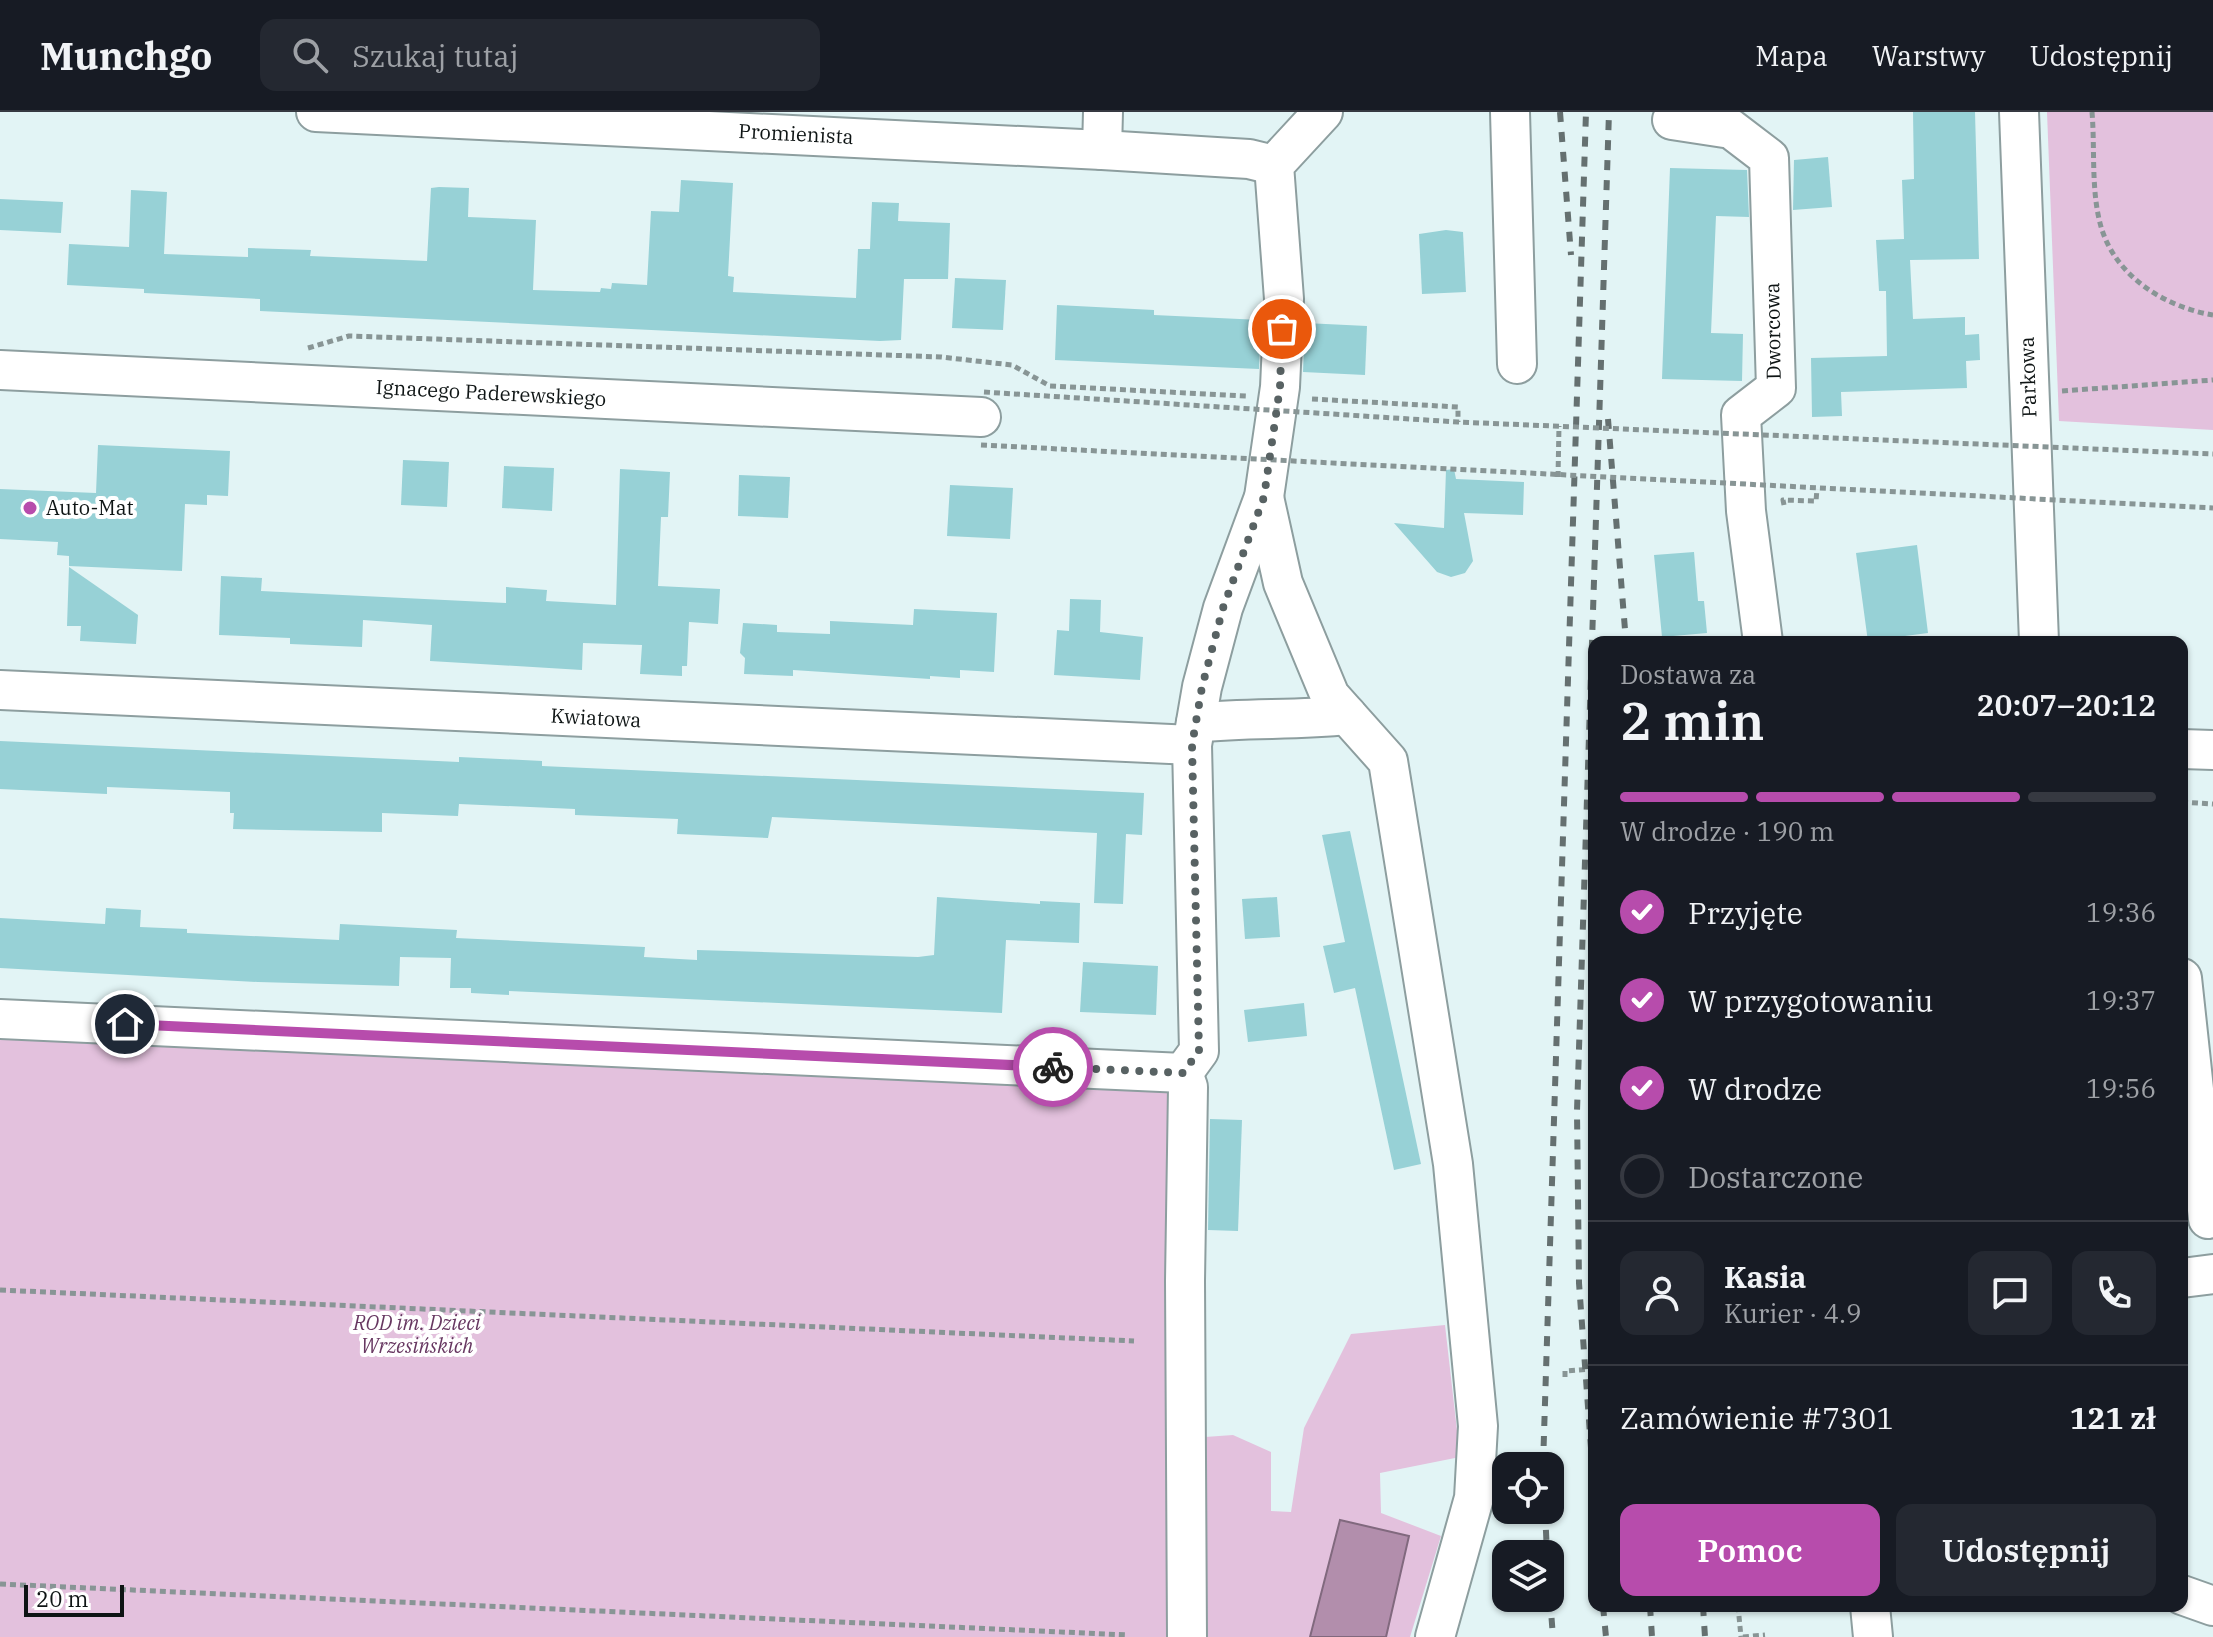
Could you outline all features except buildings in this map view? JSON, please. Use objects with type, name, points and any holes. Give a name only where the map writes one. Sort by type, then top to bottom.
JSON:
[{"type":"street","name":"Promienista","points":[[316,112],[1102,150],[1249,159],[1274,165]]},
{"type":"street","points":[[1102,150],[1103,112]]},
{"type":"street","points":[[1183,1073],[1199,1051],[1194,734],[1202,687],[1223,608],[1264,497],[1278,397],[1284,299],[1274,165],[1323,112]]},
{"type":"street","points":[[1510,112],[1517,364]]},
{"type":"street","name":"Parkowa","points":[[2019,112],[2039,636]]},
{"type":"street","name":"Dworcowa","points":[[1672,120],[1731,129],[1769,158],[1776,388],[1741,415],[1746,511],[1762,636]]},
{"type":"street","name":"Ignacego Paderewskiego","points":[[0,370],[982,418]]},
{"type":"street","points":[[1264,497],[1283,583],[1330,696],[1388,761],[1453,1164],[1478,1426],[1474,1498],[1435,1637]]},
{"type":"street","name":"Kwiatowa","points":[[0,690],[1194,734],[1249,717],[1309,720],[1347,715]]},
{"type":"street","points":[[2188,749],[2213,750]]},
{"type":"street","points":[[0,1019],[1183,1073]]},
{"type":"street","points":[[2188,1034],[2208,1219]]},
{"type":"street","points":[[1183,1073],[1188,1087],[1185,1281],[1187,1637]]},
{"type":"street","points":[[2188,1597],[2213,1606]]},
{"type":"street","points":[[1871,1612],[1873,1637]]},
{"type":"path","points":[[2092,112],[2100,222],[2108,244],[2143,287],[2174,307],[2213,315]]},
{"type":"path","points":[[294,352],[349,336],[941,357],[1012,365],[1050,386],[1458,407],[1458,422]]},
{"type":"path","points":[[2028,395],[2142,383],[2213,380]]},
{"type":"path","points":[[982,418],[1458,422],[2213,454]]},
{"type":"path","points":[[982,418],[1558,477],[2213,508]]},
{"type":"path","points":[[1558,477],[1559,426]]},
{"type":"path","points":[[1785,514],[1783,500],[1816,501],[1817,489]]},
{"type":"path","points":[[2188,802],[2213,804]]},
{"type":"path","points":[[0,1290],[1134,1341]]},
{"type":"path","points":[[1565,1377],[1565,1371],[1588,1369]]},
{"type":"path","points":[[0,1584],[1128,1635]]},
{"type":"path","points":[[1739,1612],[1742,1637],[1765,1635]]},
{"type":"green space","points":[[2047,112],[2213,112],[2213,430],[2059,421]]},
{"type":"green space","name":"ROD im. Dzieci Wrzesińskich","points":[[0,1039],[428,1054],[1177,1093],[1170,1637],[0,1637]]},
{"type":"green space","points":[[1445,1325],[1460,1457],[1380,1473],[1381,1513],[1441,1536],[1410,1637],[1386,1637],[1409,1536],[1341,1520],[1310,1637],[1202,1637],[1205,1437],[1233,1435],[1271,1452],[1271,1511],[1291,1512],[1304,1428],[1351,1334]]},
{"type":"shaded area","points":[[1340,1520],[1409,1536],[1386,1637],[1310,1637]]},
{"type":"railway","points":[[1560,112],[1571,255]]},
{"type":"railway","points":[[1543,1452],[1586,112]]},
{"type":"railway","points":[[1592,636],[1609,112]]},
{"type":"railway","points":[[1608,419],[1626,636]]},
{"type":"railway","points":[[1588,768],[1577,1111],[1579,1283],[1588,1407]]},
{"type":"railway","points":[[1546,1524],[1546,1540]]},
{"type":"railway","points":[[1551,1612],[1553,1637]]},
{"type":"railway","points":[[1604,1612],[1606,1637]]},
{"type":"railway","points":[[1650,1612],[1652,1637]]},
{"type":"railway","points":[[1703,1612],[1705,1637]]},
{"type":"way so far","points":[[1053,1067],[1183,1073],[1199,1051],[1192,745],[1202,687],[1223,608],[1264,497],[1280,387],[1282,329]]},
{"type":"place","name":"Auto-Mat","points":[[30,508]]},
{"type":"route","points":[[125,1024],[1053,1067]]}]
